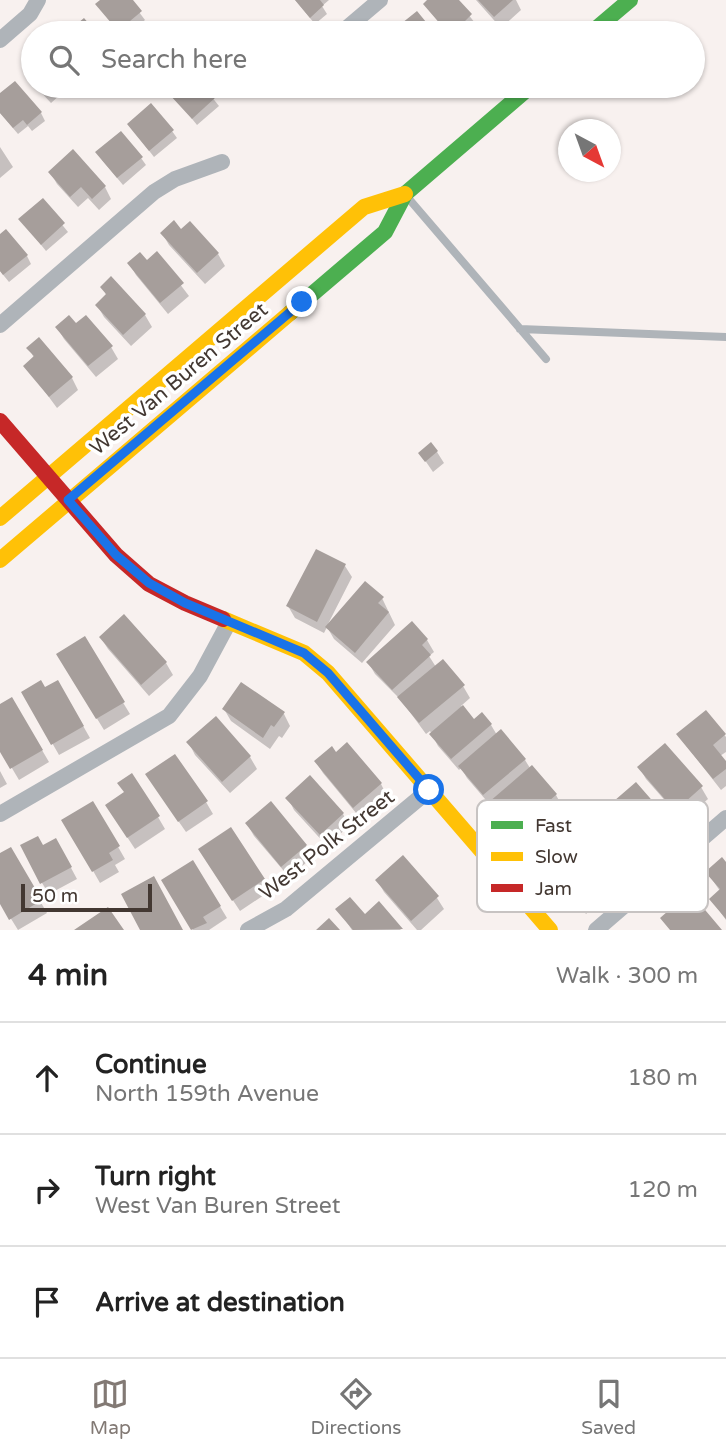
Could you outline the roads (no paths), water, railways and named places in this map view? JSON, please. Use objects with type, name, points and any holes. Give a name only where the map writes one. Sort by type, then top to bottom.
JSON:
[{"type":"main road","points":[[605,21],[630,0]]},
{"type":"main road","name":"West Van Buren Street","points":[[0,560],[385,232],[405,194],[517,98]]},
{"type":"main road","name":"West Van Buren Street","points":[[0,519],[364,207],[405,194]]},
{"type":"main road","points":[[0,421],[116,555],[140,576],[185,603],[304,653],[320,666],[477,845]]},
{"type":"main road","points":[[535,912],[551,930]]},
{"type":"street","points":[[22,21],[30,14],[38,0]]},
{"type":"street","points":[[355,21],[380,0]]},
{"type":"street","points":[[0,40],[21,22]]},
{"type":"street","points":[[0,325],[154,192],[175,179],[222,162]]},
{"type":"street","points":[[0,814],[169,716],[200,676],[229,622]]},
{"type":"street","name":"West Polk Street","points":[[248,930],[286,909],[429,790]]},
{"type":"street","points":[[708,834],[726,818]]},
{"type":"street","points":[[596,930],[617,912]]},
{"type":"lane","points":[[405,194],[546,359]]},
{"type":"lane","points":[[520,329],[726,337]]}]
